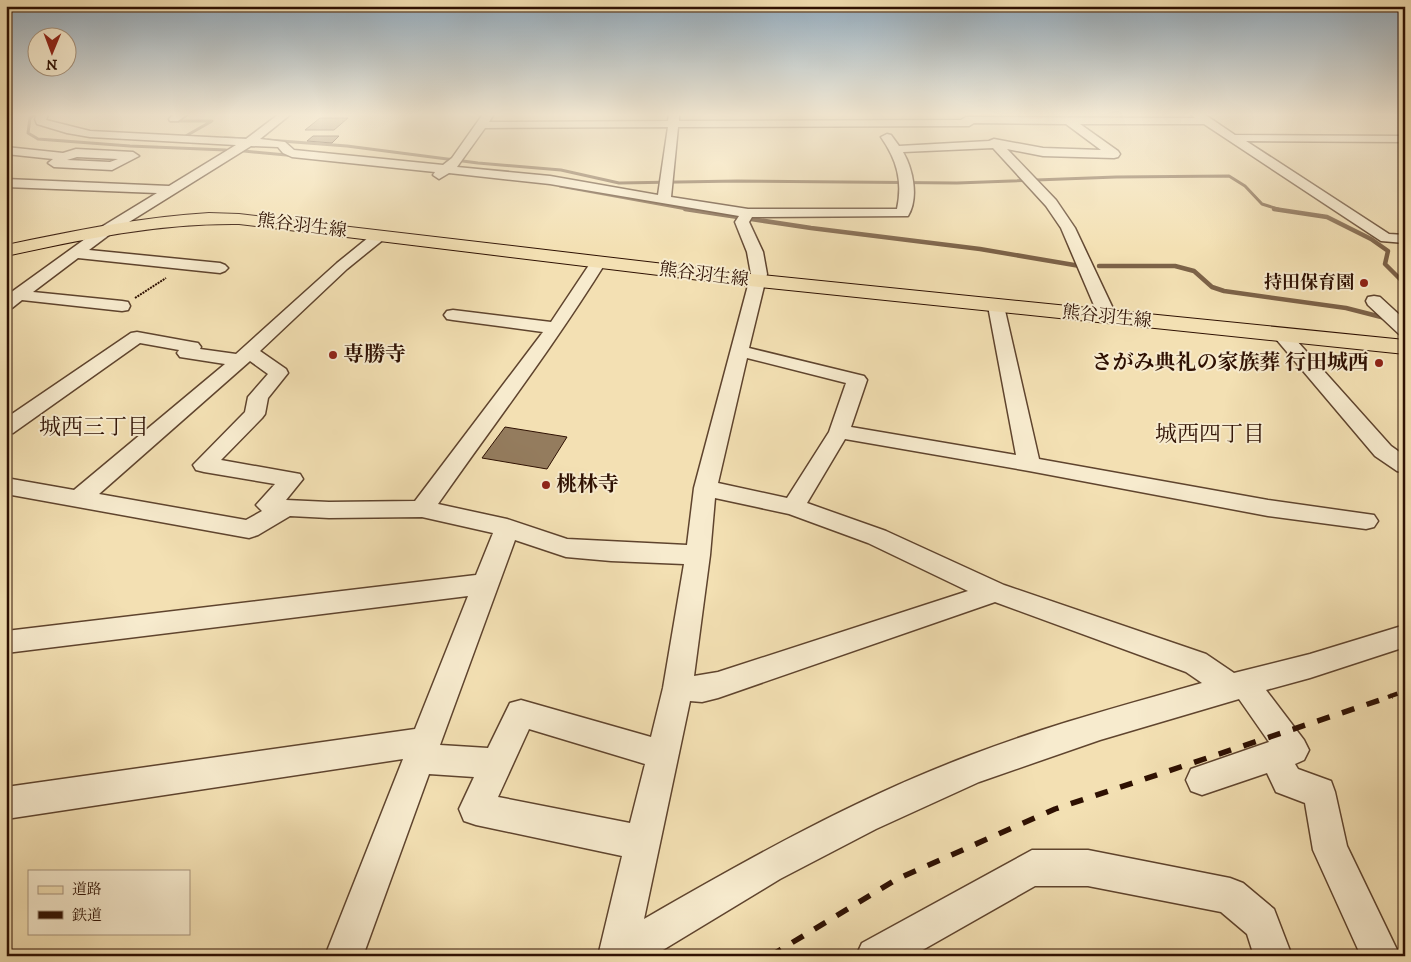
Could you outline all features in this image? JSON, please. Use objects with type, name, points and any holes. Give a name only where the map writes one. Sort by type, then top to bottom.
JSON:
[{"type":"main road","name":"熊谷羽生線","points":[[6,251],[108,229],[163,220],[216,218],[757,281],[1282,335],[1404,335]]},
{"type":"street","points":[[6,192],[59,160],[53,159]]},
{"type":"street","points":[[12,299],[108,229],[221,159]]},
{"type":"street","points":[[363,159],[449,166],[550,180],[661,200],[744,218]]},
{"type":"street","points":[[446,159],[449,166]]},
{"type":"street","points":[[449,166],[455,159]]},
{"type":"street","points":[[661,200],[664,198],[669,159]]},
{"type":"street","points":[[333,164],[449,166],[528,184],[744,218],[805,207],[903,213],[907,188],[898,159]]},
{"type":"street","points":[[1010,159],[1051,204],[1068,228],[1108,317]]},
{"type":"street","points":[[1264,159],[1386,238],[1405,239]]},
{"type":"street","points":[[6,183],[170,190]]},
{"type":"street","points":[[67,201],[92,186]]},
{"type":"street","points":[[889,197],[907,188]]},
{"type":"street","points":[[862,197],[866,212]]},
{"type":"street","points":[[617,956],[678,688],[698,554],[705,488],[757,281],[758,267],[744,218]]},
{"type":"street","points":[[87,492],[245,356],[342,266],[379,236]]},
{"type":"street","points":[[74,253],[220,268]]},
{"type":"street","points":[[422,509],[507,391],[556,328],[598,262]]},
{"type":"street","points":[[12,299],[122,306]]},
{"type":"street","points":[[1374,301],[1389,315],[1404,335]]},
{"type":"street","points":[[996,306],[1029,464]]},
{"type":"street","points":[[453,315],[556,328]]},
{"type":"street","points":[[1282,335],[1383,451],[1405,466]]},
{"type":"street","points":[[6,428],[138,337],[192,347],[186,353],[245,356],[279,373],[258,397],[255,414],[204,465],[292,478],[268,505],[286,508],[329,510],[422,509],[507,528],[566,548],[611,552],[698,554]]},
{"type":"street","points":[[740,351],[857,380],[839,432],[820,460],[793,508]]},
{"type":"street","points":[[839,432],[1029,464],[1268,508],[1366,521]]},
{"type":"street","points":[[6,486],[87,492],[250,529],[286,508]]},
{"type":"street","points":[[705,488],[793,508],[877,537],[995,592],[1196,663],[1238,685],[1294,750],[1202,780]]},
{"type":"street","points":[[344,956],[484,584],[507,528]]},
{"type":"street","points":[[6,642],[484,584]]},
{"type":"street","points":[[678,688],[702,689],[718,685],[995,592]]},
{"type":"street","points":[[617,956],[768,867],[864,817],[973,769],[1100,726],[1238,685],[1310,666],[1405,636]]},
{"type":"street","points":[[642,843],[476,809],[521,713],[664,755]]},
{"type":"street","points":[[6,803],[421,750],[497,764]]},
{"type":"street","points":[[1275,755],[1287,782],[1319,792],[1330,850],[1381,956]]},
{"type":"street","points":[[875,956],[1032,868],[1088,868],[1230,896],[1260,922],[1273,956]]},
{"type":"path","points":[[122,306],[188,265]]},
{"type":"building","points":[[505,427],[567,437],[547,469],[482,458]]},
{"type":"waterway","points":[[446,159],[561,170],[619,183],[737,181],[957,183],[1116,177],[1229,176],[1245,186],[1262,204],[1281,210]]},
{"type":"waterway","points":[[560,186],[692,210]]},
{"type":"waterway","points":[[685,209],[811,228],[980,249],[1080,266]]},
{"type":"waterway","points":[[1274,209],[1327,217],[1371,239],[1388,251],[1385,264],[1405,284]]},
{"type":"waterway","points":[[1099,266],[1175,266],[1194,271],[1212,287],[1224,291],[1346,308],[1389,319]]},
{"type":"railway","points":[[1388,697],[1405,691]]},
{"type":"railway","points":[[770,956],[897,879],[1055,809],[1392,696]]},
{"type":"place","name":"持田保育園","points":[[1364,283]]},
{"type":"place","name":"専勝寺","points":[[333,355]]},
{"type":"place","name":"さがみ典礼の家族葬 行田城西","points":[[1379,363]]},
{"type":"place","name":"桃林寺","points":[[546,485]]},
{"type":"district","name":"城西三丁目","points":[[94,427]]},
{"type":"district","name":"城西四丁目","points":[[1210,434]]}]
